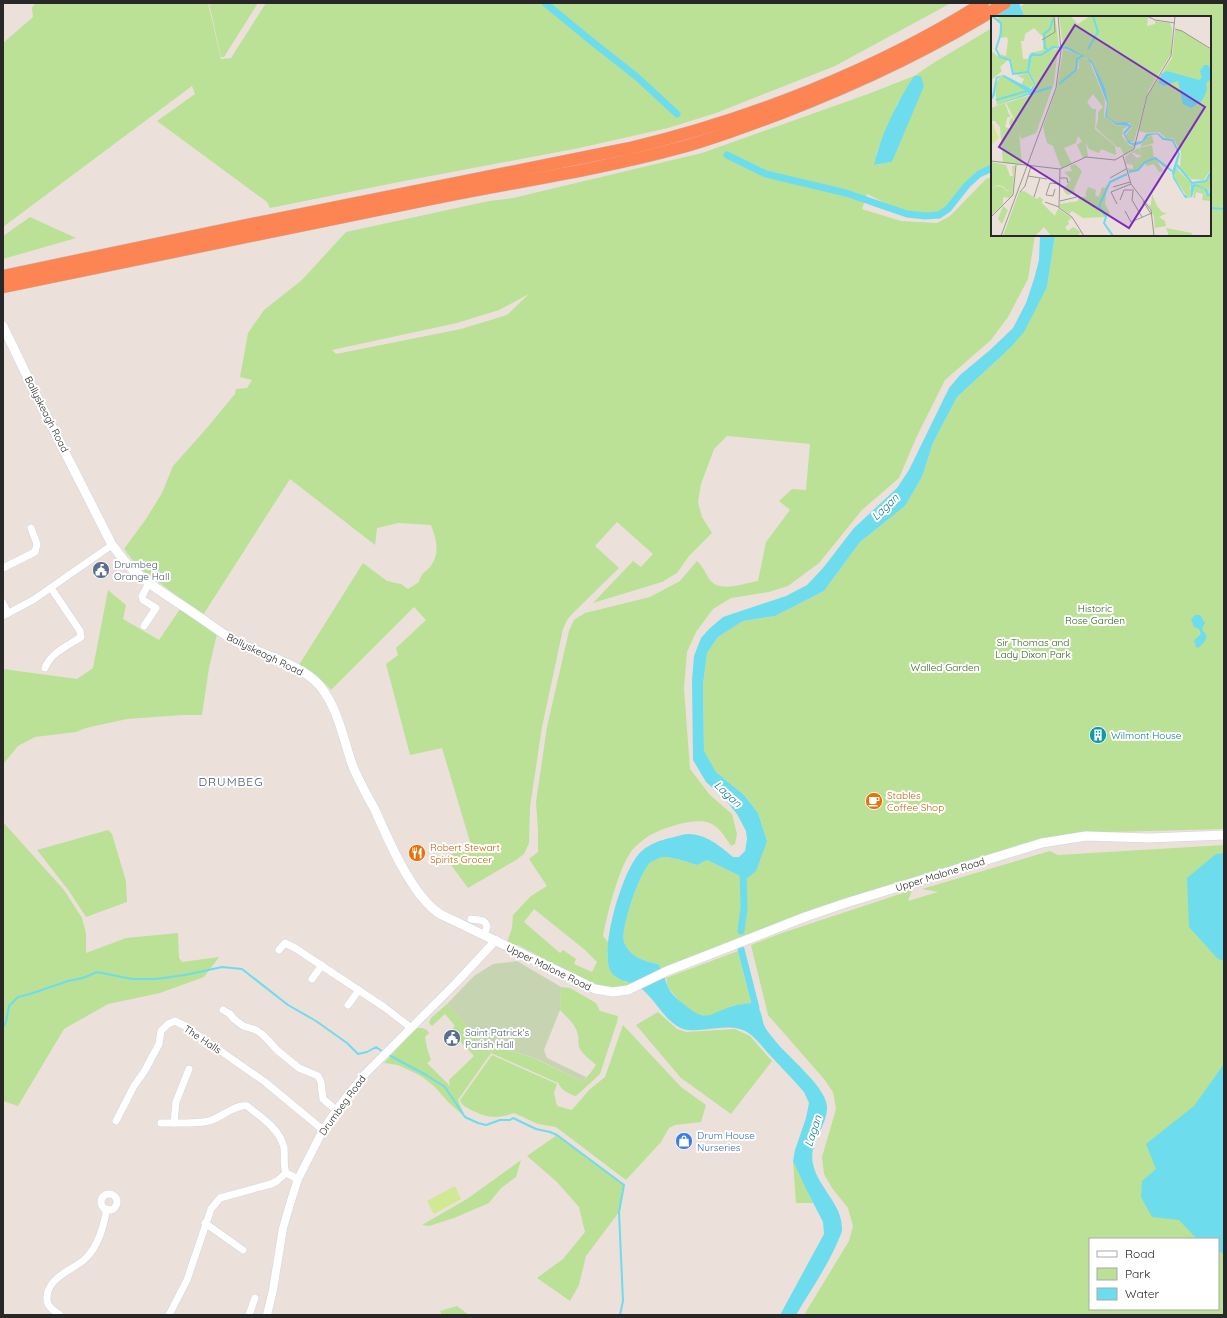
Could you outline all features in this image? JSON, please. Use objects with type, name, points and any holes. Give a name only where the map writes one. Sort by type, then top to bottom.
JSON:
[{"type":"highway","points":[[3,276],[666,140],[774,104],[844,76],[982,8],[1005,3]]},
{"type":"highway","points":[[3,287],[624,161],[682,147],[752,124],[846,87],[932,45],[982,8]]},
{"type":"main road","name":"Ballyskeagh Road","points":[[3,326],[112,545],[128,565],[149,583],[237,642],[288,664],[305,673],[319,684],[328,696],[353,765],[415,888],[426,903],[433,909],[496,940]]},
{"type":"main road","name":"Upper Malone Road","points":[[496,940],[595,989],[613,992],[628,990],[667,971],[805,917],[1042,842],[1086,836],[1149,838],[1224,835]]},
{"type":"street","points":[[3,568],[34,552],[36,544],[31,528]]},
{"type":"street","points":[[3,603],[6,615],[33,600],[112,545]]},
{"type":"street","points":[[144,626],[156,608],[143,600],[142,596],[149,583]]},
{"type":"street","points":[[45,668],[47,662],[54,655],[82,636],[51,588]]},
{"type":"street","points":[[471,919],[482,920],[485,922],[487,927],[484,935]]},
{"type":"street","name":"Drumbeg Road","points":[[267,1315],[273,1290],[283,1228],[298,1179],[323,1130],[357,1083],[410,1027],[455,984],[496,940]]},
{"type":"street","points":[[278,950],[285,943],[295,948],[384,1007],[410,1027]]},
{"type":"street","points":[[312,979],[322,965]]},
{"type":"street","points":[[348,1006],[359,990]]},
{"type":"street","points":[[223,1010],[230,1014],[243,1026],[256,1030],[263,1035],[278,1051],[299,1068],[318,1076],[321,1082],[323,1099],[336,1110]]},
{"type":"street","name":"The Halls","points":[[116,1121],[134,1086],[144,1072],[158,1044],[161,1031],[168,1024],[175,1022],[185,1026],[265,1082],[323,1130]]},
{"type":"street","points":[[174,1123],[176,1102],[188,1069]]},
{"type":"street","points":[[161,1123],[208,1121],[219,1118],[243,1105],[246,1106],[255,1112],[279,1134],[283,1143],[284,1169],[286,1173],[298,1179]]},
{"type":"street","points":[[168,1315],[187,1280],[205,1223],[211,1209],[220,1198],[271,1184],[286,1173]]},
{"type":"street","points":[[60,1315],[53,1311],[48,1305],[47,1293],[53,1282],[85,1259],[96,1246],[107,1209]]},
{"type":"street","points":[[205,1223],[243,1250]]},
{"type":"street","points":[[249,1315],[255,1298]]},
{"type":"green space","points":[[35,3],[208,3],[221,59],[231,58],[266,3],[951,3],[835,66],[716,113],[668,128],[579,148],[270,208],[267,202],[157,121],[195,94],[192,86],[3,227],[3,43],[33,17],[32,8]]},
{"type":"green space","points":[[209,3],[258,3],[224,57],[221,57]]},
{"type":"green space","name":"Sir Thomas and Lady Dixon Park","points":[[1026,3],[1224,3],[1224,829],[1112,832],[1042,839],[733,946],[661,968],[658,964],[638,958],[630,951],[624,942],[625,926],[632,900],[642,876],[651,862],[658,858],[666,857],[675,858],[697,865],[707,860],[746,879],[767,841],[758,813],[744,795],[716,772],[704,752],[703,685],[707,653],[718,637],[743,621],[775,616],[824,591],[860,542],[905,506],[922,477],[933,443],[957,397],[1009,349],[1047,287],[1055,236],[1211,236],[1211,16],[1025,16],[1021,6]]},
{"type":"green space","points":[[991,29],[991,165],[976,172],[946,209],[937,213],[902,211],[867,194],[862,209],[901,221],[937,223],[950,216],[986,179],[991,177],[991,236],[1035,236],[1028,279],[1008,317],[991,340],[945,380],[917,436],[899,478],[862,510],[819,563],[788,586],[769,592],[731,598],[713,609],[696,632],[687,652],[684,688],[690,769],[710,795],[732,814],[737,834],[735,844],[731,846],[722,832],[712,824],[700,821],[683,823],[663,829],[646,838],[635,847],[629,854],[619,876],[603,936],[608,942],[607,951],[611,971],[620,979],[636,984],[606,991],[547,964],[546,960],[518,945],[511,945],[507,943],[512,928],[513,915],[531,896],[547,886],[529,859],[538,852],[536,802],[547,727],[569,631],[574,620],[585,613],[650,597],[680,581],[697,561],[710,580],[716,585],[728,587],[758,581],[766,542],[790,510],[779,501],[792,489],[806,490],[810,444],[727,436],[714,449],[701,484],[698,502],[702,517],[712,533],[689,556],[677,573],[662,582],[593,603],[633,561],[641,567],[653,554],[617,522],[595,546],[619,568],[572,614],[567,620],[563,629],[542,727],[530,807],[529,843],[524,854],[516,860],[468,888],[445,857],[471,845],[442,748],[410,755],[386,664],[398,655],[396,648],[426,620],[414,607],[331,690],[324,682],[299,665],[363,563],[387,581],[401,584],[408,589],[419,582],[422,575],[432,564],[436,555],[436,540],[431,525],[398,523],[377,528],[375,545],[290,479],[203,615],[138,567],[124,549],[146,519],[162,493],[173,466],[235,394],[236,389],[247,388],[252,380],[240,377],[248,333],[264,310],[302,280],[346,232],[489,201],[513,198],[702,153],[868,94],[914,76]],"holes":[[[898,102],[904,132],[892,162],[875,165],[877,151]],[[529,294],[507,315],[461,329],[336,354],[332,350],[457,323],[499,310]],[[534,909],[585,950],[597,962],[592,972],[574,964],[576,959],[563,950],[560,953],[524,922]]]},
{"type":"green space","points":[[30,217],[76,238],[3,259],[3,236]]},
{"type":"green space","points":[[108,590],[126,605],[123,619],[159,640],[180,609],[217,634],[209,668],[202,715],[127,719],[86,728],[76,732],[35,737],[18,746],[4,763],[3,669],[77,679],[93,668]]},
{"type":"green space","points":[[3,822],[64,890],[82,918],[86,933],[86,953],[126,938],[178,933],[179,958],[182,962],[219,957],[204,977],[160,993],[108,1004],[64,1029],[18,1106],[3,1101]]},
{"type":"green space","points":[[108,830],[112,834],[126,881],[127,902],[86,917],[69,891],[37,850]]},
{"type":"green space","points":[[1224,845],[1224,1315],[804,1315],[849,1241],[853,1226],[848,1208],[832,1188],[824,1174],[822,1157],[836,1109],[833,1092],[824,1079],[768,1015],[751,945],[782,933],[912,890],[908,901],[938,892],[922,889],[1050,851],[1058,855]]},
{"type":"green space","points":[[738,951],[751,1003],[732,1006],[717,1014],[705,1016],[693,1013],[678,1000],[668,987],[666,978]]},
{"type":"green space","points":[[517,961],[561,987],[560,1010],[544,1050],[547,1058],[586,1077],[583,1082],[537,1059],[496,1046],[491,1053],[447,1004],[474,976],[493,964]]},
{"type":"green space","points":[[561,987],[570,988],[596,1003],[600,1011],[618,1016],[600,1074],[576,1096],[561,1088],[558,1083],[491,1053],[496,1046],[536,1059],[583,1082],[596,1065],[580,1049],[578,1035],[575,1028],[571,1021],[560,1010]]},
{"type":"green space","points":[[447,1004],[491,1053],[458,1100],[465,1117],[448,1102],[435,1087],[421,1076],[398,1065],[384,1063],[416,1028],[427,1030],[429,1033],[425,1037],[431,1060],[427,1063],[450,1086],[449,1080],[474,1056],[458,1039],[460,1037],[452,1029],[455,1026],[445,1014],[432,1026],[429,1023],[431,1018]]},
{"type":"green space","points":[[658,1012],[677,1029],[686,1032],[735,1029],[750,1036],[772,1061],[731,1114],[681,1078],[636,1025]]},
{"type":"green space","points":[[623,1025],[681,1087],[706,1105],[701,1122],[675,1125],[669,1128],[661,1142],[626,1180],[556,1127],[538,1124],[514,1113],[497,1117],[482,1115],[464,1106],[460,1100],[492,1055],[557,1084],[554,1093],[557,1106],[572,1110],[589,1090],[605,1077]]},
{"type":"green space","points":[[557,1135],[624,1185],[619,1212],[586,1256],[579,1285],[570,1301],[537,1278],[563,1259],[585,1232],[579,1207],[557,1182],[527,1156]]},
{"type":"green space","points":[[521,1160],[516,1177],[501,1188],[489,1203],[454,1218],[429,1226],[422,1225],[467,1199]]},
{"type":"green space","points":[[793,1161],[813,1203],[796,1203]]},
{"type":"green space","points":[[455,1186],[461,1199],[434,1214],[427,1201]]},
{"type":"green space","points":[[457,1306],[469,1315],[442,1315],[440,1311]]},
{"type":"water","points":[[993,3],[1019,3],[1025,16],[999,16]]},
{"type":"water","points":[[914,76],[921,76],[924,86],[892,162],[874,165],[885,130]]},
{"type":"water","name":"Lagan","points":[[1040,236],[1055,236],[1047,287],[1024,332],[1009,349],[957,397],[933,443],[922,477],[905,506],[860,542],[824,591],[775,616],[743,621],[718,637],[707,653],[703,685],[704,751],[716,772],[744,795],[758,813],[767,841],[756,871],[746,879],[707,860],[697,865],[670,857],[659,858],[651,862],[642,876],[632,900],[625,926],[624,942],[630,951],[638,958],[658,964],[671,992],[692,1011],[704,1016],[714,1014],[737,1005],[751,1003],[757,1007],[768,1032],[820,1089],[825,1098],[827,1106],[825,1121],[813,1149],[813,1164],[820,1181],[839,1212],[842,1231],[829,1260],[796,1315],[780,1315],[824,1234],[823,1222],[793,1161],[809,1103],[804,1092],[750,1034],[736,1028],[688,1030],[681,1028],[669,1020],[649,996],[639,987],[613,975],[608,961],[610,928],[621,889],[628,872],[636,858],[643,850],[656,842],[688,834],[707,838],[733,857],[739,857],[745,851],[747,839],[746,831],[737,814],[724,798],[706,782],[693,760],[692,680],[694,656],[701,638],[723,617],[786,596],[807,585],[823,568],[854,528],[897,488],[909,470],[949,388],[960,375],[1013,328],[1026,303],[1039,260]]},
{"type":"water","points":[[1195,615],[1200,615],[1205,623],[1202,629],[1206,634],[1204,642],[1198,648],[1196,647],[1194,640],[1201,634],[1199,629],[1194,627],[1191,619]]},
{"type":"water","points":[[1224,853],[1224,961],[1218,959],[1189,927],[1187,878],[1216,854]]},
{"type":"water","points":[[1224,1064],[1224,1254],[1219,1252],[1219,1238],[1196,1238],[1179,1220],[1152,1217],[1141,1197],[1142,1181],[1156,1169],[1146,1144],[1194,1106]]},
{"type":"waterway","points":[[545,3],[637,77],[677,114]]},
{"type":"waterway","points":[[727,155],[766,174],[846,193],[907,214],[925,216],[939,215],[948,209],[967,185],[979,174],[991,168]]},
{"type":"waterway","points":[[1211,208],[1224,209]]},
{"type":"waterway","points":[[741,931],[744,908],[743,868]]},
{"type":"waterway","points":[[741,949],[756,1008],[755,1015]]},
{"type":"waterway","points":[[3,1027],[6,1022],[9,1006],[18,997],[68,981],[83,978],[97,972],[132,979],[156,979],[185,975],[222,967],[242,969],[288,1005],[316,1021],[347,1043],[358,1054],[367,1052],[376,1047],[383,1052]]},
{"type":"waterway","points":[[387,1054],[445,1087],[465,1117],[486,1125],[500,1120],[510,1120],[513,1118],[536,1129],[550,1132],[557,1135],[624,1185],[619,1212],[623,1301],[620,1315]]},
{"type":"place","name":"Drumbeg Orange Hall","points":[[101,570]]},
{"type":"place","name":"Wilmont House","points":[[1098,735]]},
{"type":"place","name":"Stables Coffee Shop","points":[[874,801]]},
{"type":"place","name":"Robert Stewart Spirits Grocer","points":[[417,853]]},
{"type":"place","name":"Saint Patrick's Parish Hall","points":[[452,1038]]},
{"type":"place","name":"Drum House Nurseries","points":[[684,1141]]},
{"type":"district","name":"DRUMBEG","points":[[231,782]]},
{"type":"park label","name":"Historic Rose Garden","points":[[1095,614]]},
{"type":"park label","name":"Walled Garden","points":[[945,667]]}]
